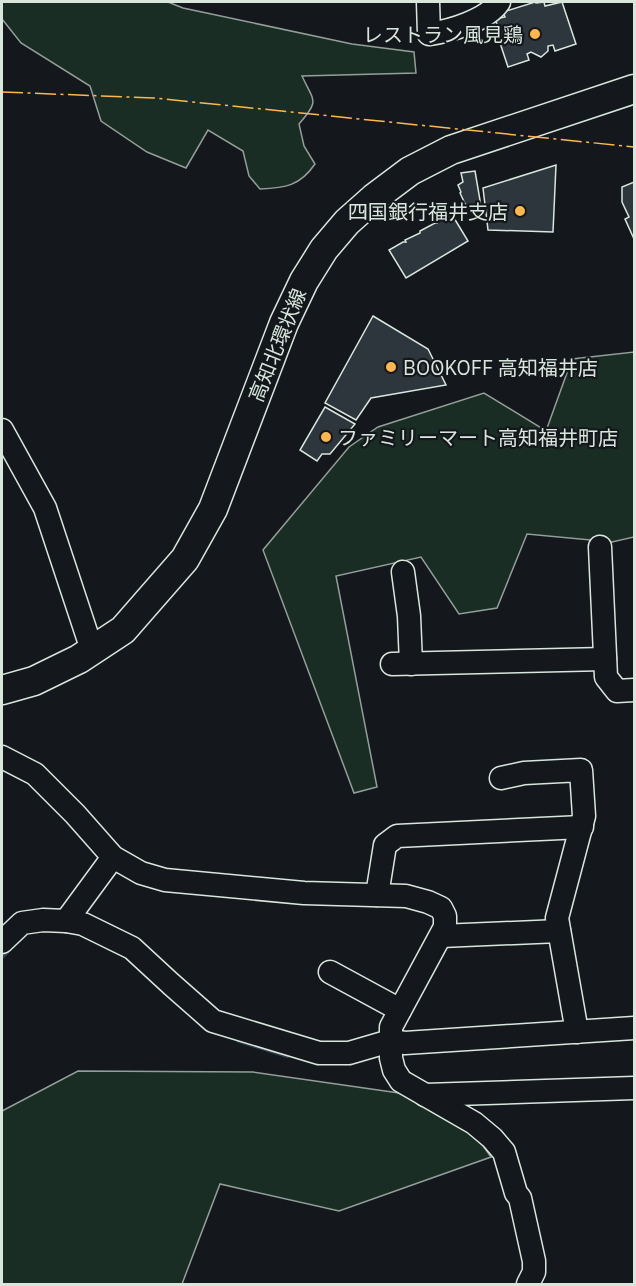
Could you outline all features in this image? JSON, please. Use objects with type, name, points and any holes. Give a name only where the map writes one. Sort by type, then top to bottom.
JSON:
[{"type":"main road","name":"高知北環状線","points":[[2,690],[34,681],[79,659],[123,630],[185,559],[213,509],[284,323],[304,281],[324,249],[347,222],[410,171],[452,150],[634,89]]},
{"type":"street","points":[[428,2],[429,34],[445,32],[472,21],[495,8],[500,2]]},
{"type":"street","points":[[2,430],[45,508],[92,650]]},
{"type":"street","points":[[600,547],[606,676],[617,691],[634,690]]},
{"type":"street","points":[[403,572],[411,633],[401,664],[605,659]]},
{"type":"street","points":[[2,757],[35,774],[113,857],[141,873],[165,880],[304,893],[406,896],[441,908],[445,916],[445,927],[391,1027],[391,1058],[394,1070],[401,1081],[474,1123],[504,1152],[519,1198],[534,1261],[534,1272],[528,1284]]},
{"type":"street","points":[[501,778],[524,773],[581,770],[584,816],[557,918],[577,1032]]},
{"type":"street","points":[[377,896],[385,845],[397,836],[582,827]]},
{"type":"street","points":[[66,921],[113,857]]},
{"type":"street","points":[[2,942],[22,923],[43,920],[83,924],[132,948],[213,1021],[319,1053],[349,1053],[390,1041],[405,1043],[634,1029]]},
{"type":"street","points":[[441,936],[559,931]]},
{"type":"street","points":[[330,972],[400,1010]]},
{"type":"street","points":[[425,1095],[634,1088]]},
{"type":"green space","points":[[2,2],[168,2],[183,8],[352,44],[414,52],[416,73],[302,76],[313,101],[310,110],[299,124],[304,146],[315,164],[298,181],[277,188],[260,189],[249,176],[243,151],[208,130],[186,168],[147,152],[101,121],[90,86],[21,43],[2,19]]},
{"type":"green space","points":[[634,352],[634,537],[612,542],[527,534],[497,608],[459,614],[421,557],[336,576],[377,787],[354,793],[263,550],[349,447],[378,427],[484,393],[546,431],[572,359]]},
{"type":"green space","points":[[78,1071],[253,1072],[413,1095],[470,1127],[491,1157],[339,1211],[220,1184],[182,1284],[2,1284],[2,1111]]},
{"type":"building","name":"レストラン風見鶏","points":[[535,2],[544,2],[545,6],[562,2],[576,44],[555,51],[553,45],[548,46],[548,51],[541,57],[531,52],[527,54],[529,60],[508,67],[494,25],[497,24],[495,19],[505,17],[503,12]]},
{"type":"building","name":"四国銀行福井支店","points":[[556,165],[553,232],[488,230],[483,188]]},
{"type":"building","points":[[475,171],[481,206],[467,208],[458,185],[463,182],[461,173]]},
{"type":"building","points":[[634,182],[634,239],[625,219],[629,217],[622,202],[622,187]]},
{"type":"building","points":[[451,213],[468,241],[406,278],[389,250],[406,242],[405,240]]},
{"type":"building","name":"BOOKOFF 高知福井店","points":[[373,316],[428,349],[446,385],[371,398],[356,420],[325,403]]},
{"type":"building","name":"ファミリーマート高知福井町店","points":[[325,407],[355,424],[330,454],[322,454],[317,461],[300,450]]},
{"type":"waterway","points":[[2,956],[6,952]]},
{"type":"waterway","points":[[239,1040],[287,1055]]},
{"type":"power","points":[[2,92],[154,98],[634,147]]},
{"type":"place","name":"レストラン風見鶏","points":[[535,34]]},
{"type":"place","name":"四国銀行福井支店","points":[[520,211]]},
{"type":"place","name":"BOOKOFF 高知福井店","points":[[391,367]]},
{"type":"place","name":"ファミリーマート高知福井町店","points":[[326,437]]}]
